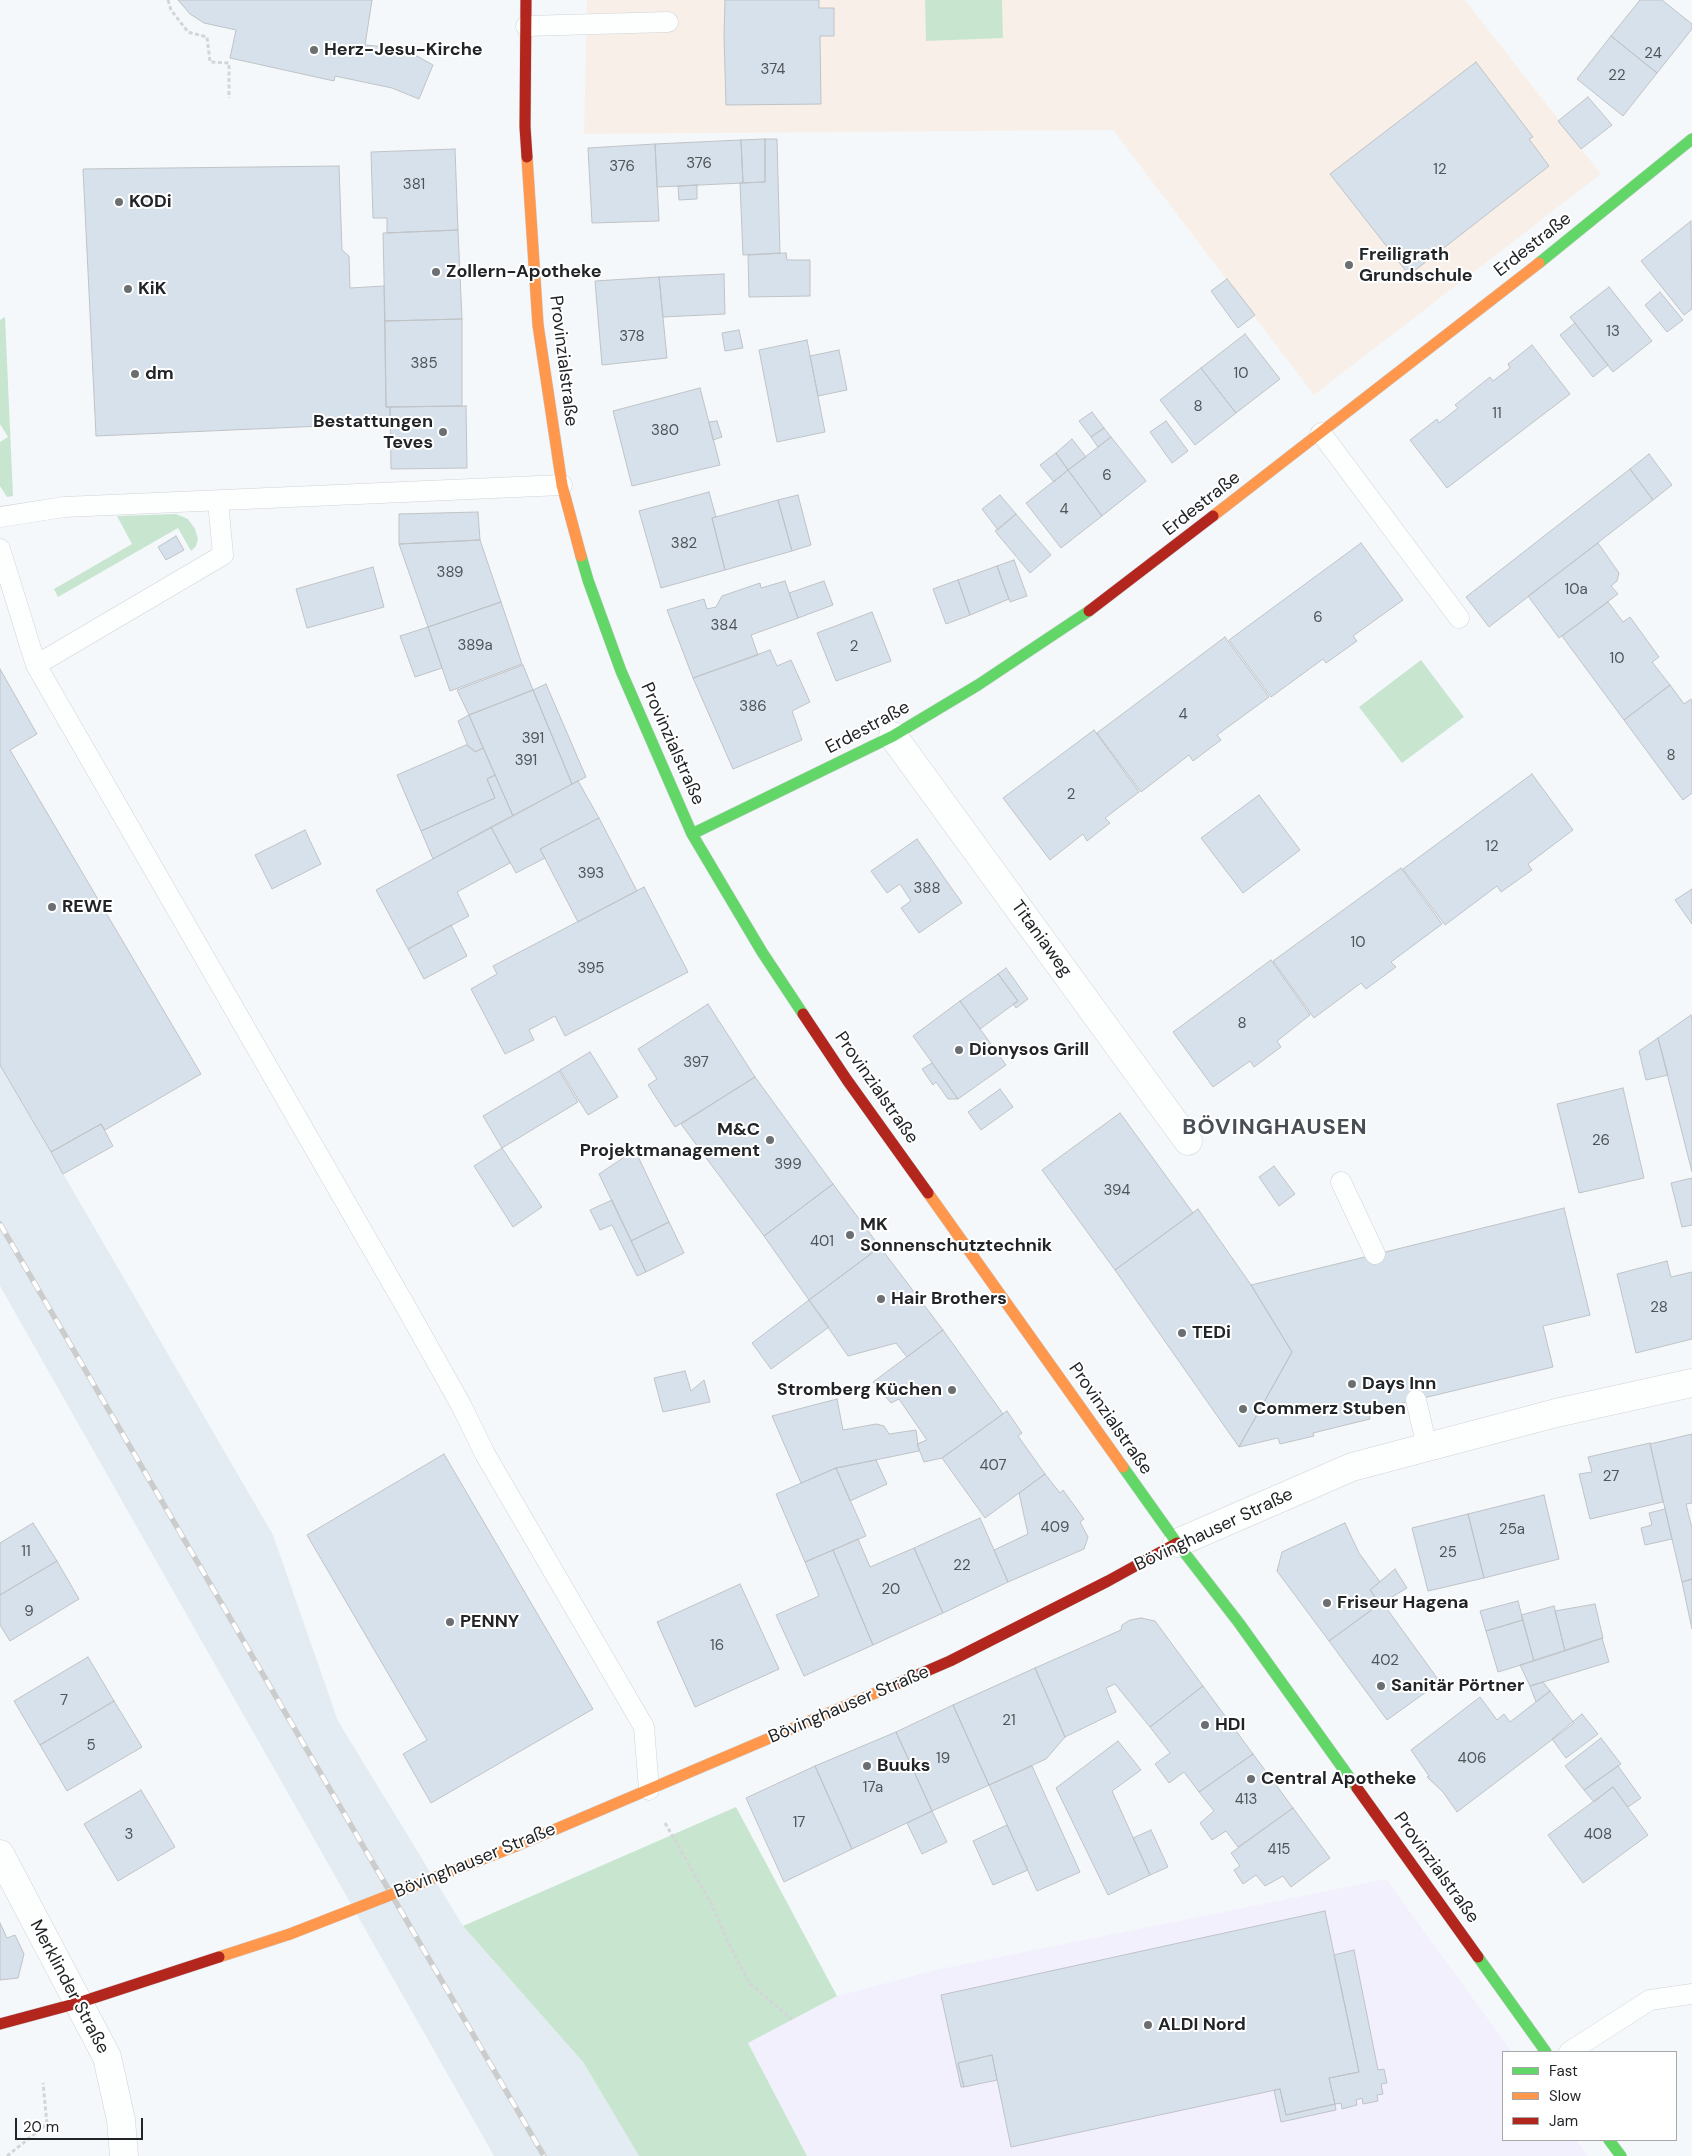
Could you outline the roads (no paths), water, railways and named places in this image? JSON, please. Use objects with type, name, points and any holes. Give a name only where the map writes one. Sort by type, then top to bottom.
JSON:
[{"type":"main road","name":"Provinzialstraße","points":[[526,0],[525,127],[538,326],[562,485],[588,580],[621,671],[692,834],[762,952],[847,1080],[1177,1544],[1239,1623],[1545,2051]]},
{"type":"main road","name":"Erdestraße","points":[[692,834],[893,736],[978,685],[1109,597],[1587,226],[1692,139]]},
{"type":"main road","name":"Bövinghauser Straße","points":[[0,2024],[78,2003],[290,1934],[516,1846],[950,1661],[1177,1544]]},
{"type":"main road","points":[[1610,2141],[1621,2156]]},
{"type":"street","name":"Titaniaweg","points":[[893,736],[1188,1141]]},
{"type":"street","name":"Bövinghauser Straße","points":[[1177,1544],[1352,1467],[1556,1413],[1692,1383]]},
{"type":"street","name":"Merklinder Straße","points":[[0,1854],[107,2057],[122,2120],[124,2156]]},
{"type":"lane","points":[[526,26],[668,22]]},
{"type":"lane","points":[[1322,433],[1459,618]]},
{"type":"lane","points":[[0,517],[64,507],[562,485]]},
{"type":"lane","points":[[36,665],[223,555],[218,501]]},
{"type":"lane","points":[[0,549],[36,665],[397,1291],[461,1405],[485,1454],[644,1727],[650,1790]]},
{"type":"lane","points":[[1341,1182],[1375,1254]]},
{"type":"lane","points":[[1416,1400],[1427,1447]]},
{"type":"lane","points":[[1571,2051],[1650,2000],[1692,1994]]},
{"type":"railway","points":[[0,1224],[544,2156]]},
{"type":"place","name":"Herz-Jesu-Kirche","points":[[314,50]]},
{"type":"place","name":"KODi","points":[[119,202]]},
{"type":"place","name":"Freiligrath Grundschule","points":[[1349,265]]},
{"type":"place","name":"Zollern-Apotheke","points":[[436,272]]},
{"type":"place","name":"KiK","points":[[128,289]]},
{"type":"place","name":"dm","points":[[135,374]]},
{"type":"place","name":"Bestattungen Teves","points":[[443,432]]},
{"type":"place","name":"REWE","points":[[52,907]]},
{"type":"place","name":"Dionysos Grill","points":[[959,1050]]},
{"type":"place","name":"M&C Projektmanagement","points":[[770,1140]]},
{"type":"place","name":"MK Sonnenschutztechnik","points":[[850,1235]]},
{"type":"place","name":"Hair Brothers","points":[[881,1299]]},
{"type":"place","name":"TEDi","points":[[1182,1333]]},
{"type":"place","name":"Days Inn","points":[[1352,1384]]},
{"type":"place","name":"Stromberg Küchen","points":[[952,1390]]},
{"type":"place","name":"Commerz Stuben","points":[[1243,1409]]},
{"type":"place","name":"Friseur Hagena","points":[[1327,1603]]},
{"type":"place","name":"PENNY","points":[[450,1622]]},
{"type":"place","name":"Sanitär Pörtner","points":[[1381,1686]]},
{"type":"place","name":"HDI","points":[[1205,1725]]},
{"type":"place","name":"Buuks","points":[[867,1766]]},
{"type":"place","name":"Central Apotheke","points":[[1251,1779]]},
{"type":"place","name":"ALDI Nord","points":[[1148,2025]]},
{"type":"district","name":"BÖVINGHAUSEN","points":[[1275,1128]]}]
